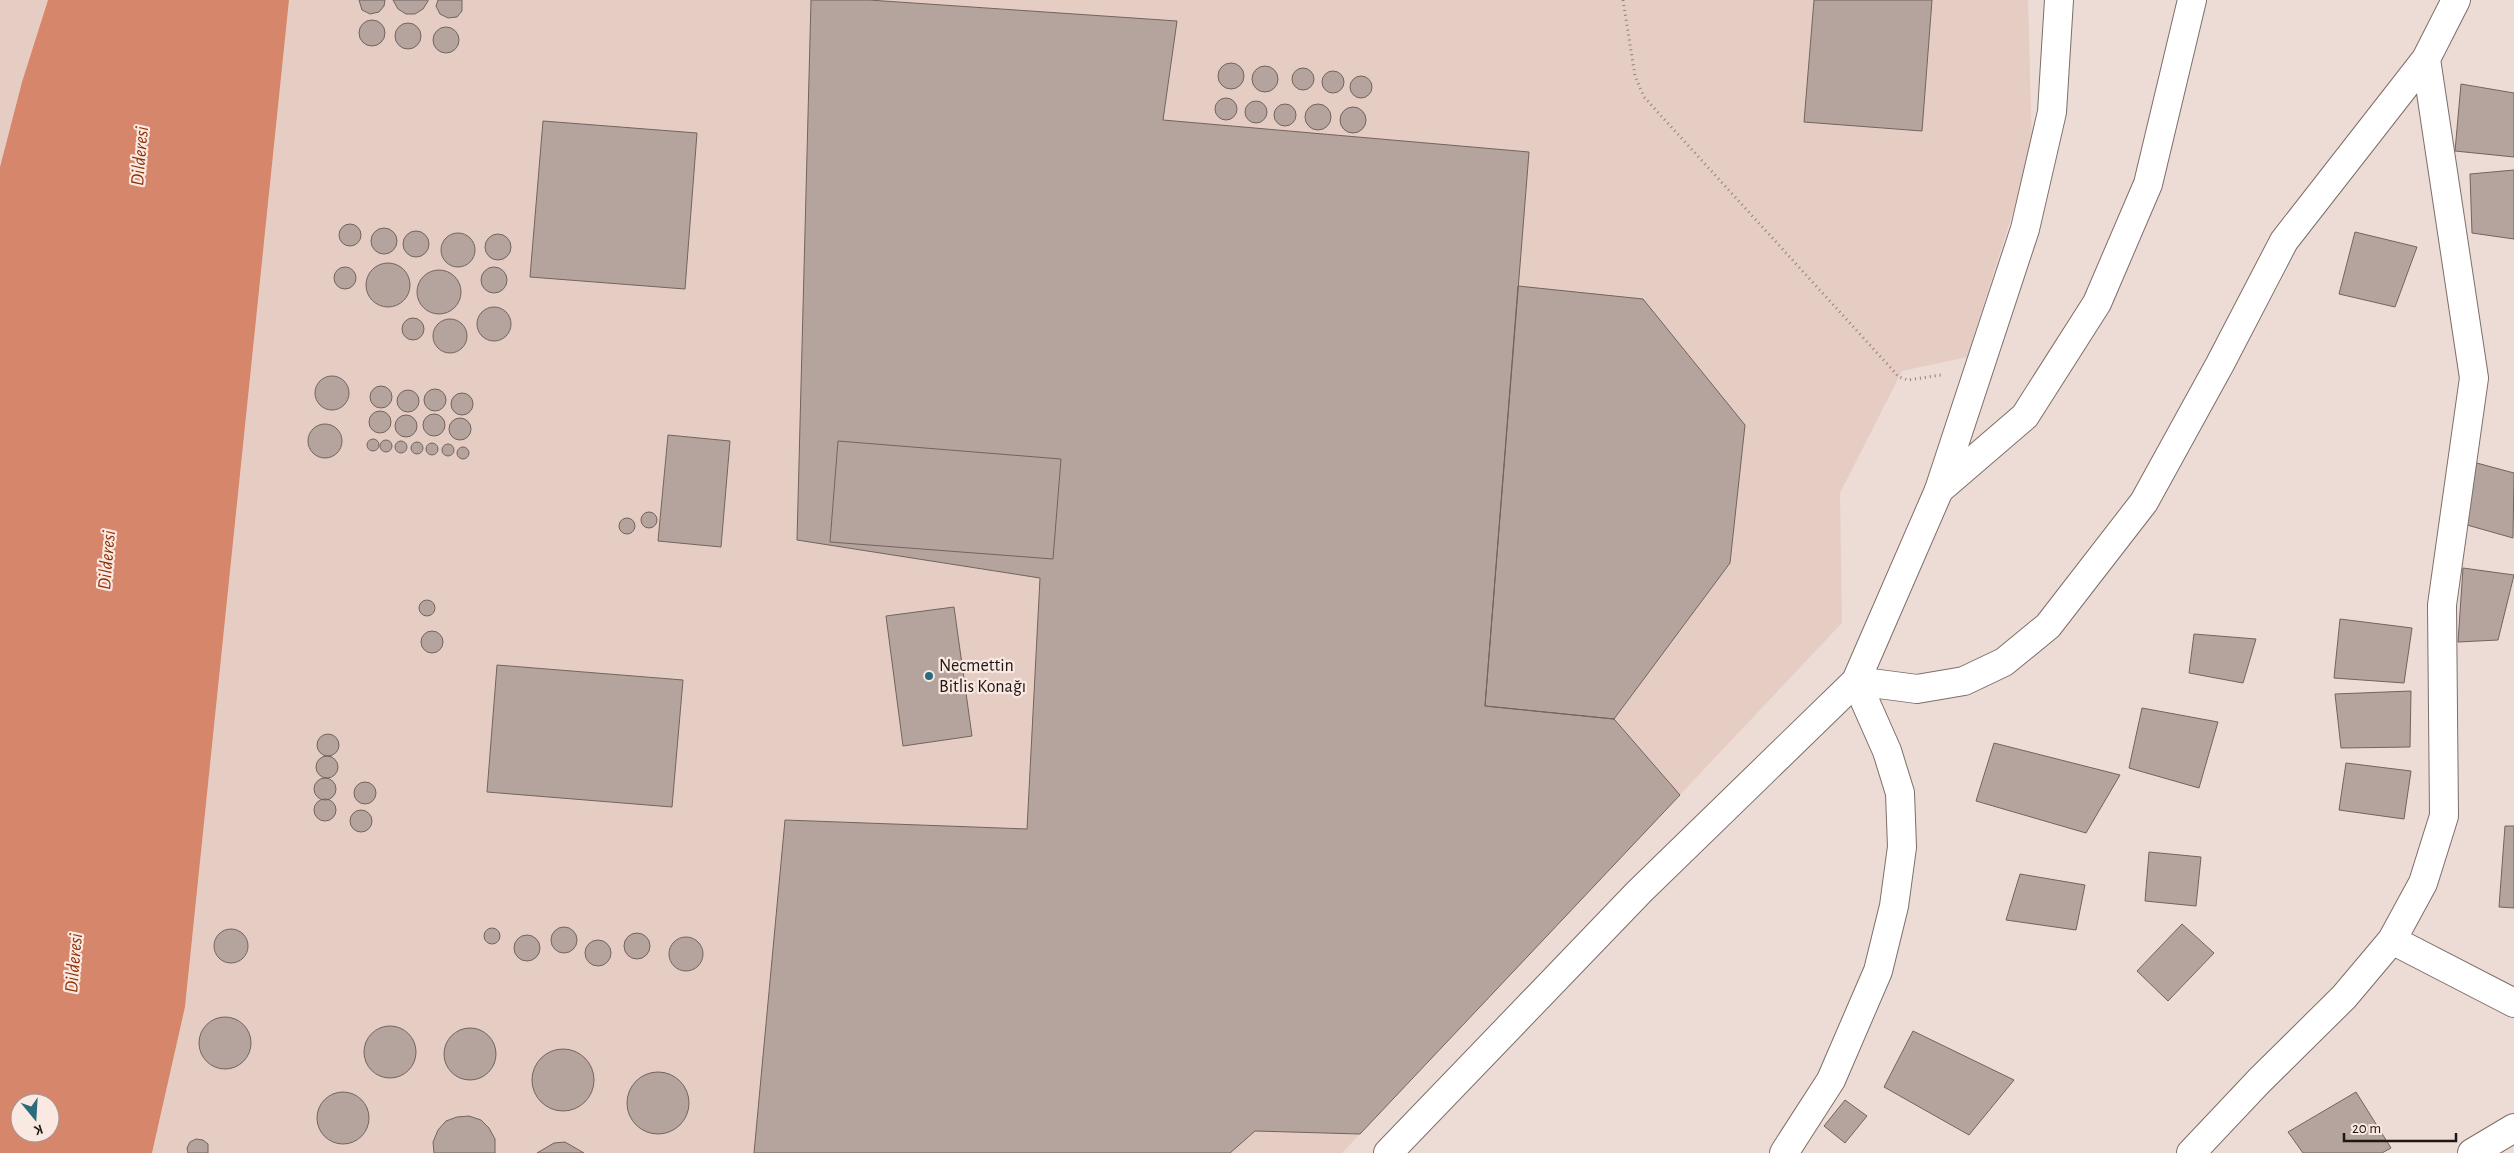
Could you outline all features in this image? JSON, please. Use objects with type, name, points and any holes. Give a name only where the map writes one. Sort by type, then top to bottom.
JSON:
[{"type":"street","points":[[1388,1153],[1639,892],[1856,681],[1939,490],[2025,229],[2052,112],[2060,0]]},
{"type":"street","points":[[1939,490],[2025,416],[2097,303],[2148,184],[2192,0]]},
{"type":"street","points":[[1856,681],[1917,689],[1964,681],[2004,662],[2048,626],[2144,502],[2220,364],[2284,241],[2426,58],[2456,0]]},
{"type":"street","points":[[2191,1153],[2259,1081],[2344,997],[2392,940],[2423,883],[2444,816],[2442,605],[2474,378],[2426,58]]},
{"type":"street","points":[[1784,1153],[1831,1080],[1878,971],[1894,906],[1902,846],[1900,793],[1887,751],[1856,681]]},
{"type":"street","points":[[2392,940],[2514,1003]]},
{"type":"street","points":[[2472,1153],[2514,1128]]},
{"type":"path","points":[[1623,0],[1635,76],[1644,96],[1899,377],[1908,380],[1979,369]]},
{"type":"shaded area","points":[[0,0],[48,0],[22,82],[0,167]]},
{"type":"shaded area","points":[[289,0],[2028,0],[2032,152],[1967,357],[1902,371],[1840,493],[1842,623],[1342,1153],[152,1153],[185,1007]]},
{"type":"water","name":"Dilderesi","points":[[48,0],[289,0],[185,1007],[152,1153],[0,1153],[0,167],[22,82]]},
{"type":"building","points":[[359,0],[385,0],[384,6],[379,12],[370,14],[362,10]]},
{"type":"building","points":[[393,0],[428,1],[423,9],[415,14],[406,14],[398,9]]},
{"type":"building","points":[[438,0],[462,0],[462,11],[457,17],[448,18],[440,14],[436,6]]},
{"type":"building","points":[[811,0],[869,0],[1177,21],[1163,120],[1529,152],[1485,706],[1614,719],[1680,795],[1360,1134],[1255,1131],[1230,1153],[754,1153],[785,820],[1027,829],[1040,578],[797,540]]},
{"type":"building","points":[[1814,0],[1932,0],[1922,131],[1804,122]]},
{"type":"building","points":[[372,20],[381,24],[385,33],[381,42],[372,46],[363,42],[359,33],[363,24]]},
{"type":"building","points":[[408,23],[417,27],[421,36],[417,45],[408,49],[399,45],[395,36],[399,27]]},
{"type":"building","points":[[446,27],[455,31],[459,40],[455,49],[446,53],[437,49],[433,40],[437,31]]},
{"type":"building","points":[[1231,63],[1240,67],[1244,76],[1240,85],[1231,89],[1222,85],[1218,76],[1222,67]]},
{"type":"building","points":[[1265,66],[1274,70],[1278,79],[1274,88],[1265,92],[1256,88],[1252,79],[1256,70]]},
{"type":"building","points":[[1303,68],[1311,71],[1314,79],[1311,87],[1303,90],[1295,87],[1292,79],[1295,71]]},
{"type":"building","points":[[1333,71],[1341,74],[1344,82],[1341,90],[1333,93],[1325,90],[1322,82],[1325,74]]},
{"type":"building","points":[[1361,76],[1369,79],[1372,87],[1369,95],[1361,98],[1353,95],[1350,87],[1353,79]]},
{"type":"building","points":[[2461,84],[2514,93],[2514,157],[2455,151]]},
{"type":"building","points":[[1226,98],[1234,101],[1237,109],[1234,117],[1226,120],[1218,117],[1215,109],[1218,101]]},
{"type":"building","points":[[1256,101],[1264,104],[1267,112],[1264,120],[1256,123],[1248,120],[1245,112],[1248,104]]},
{"type":"building","points":[[1285,104],[1293,107],[1296,115],[1293,123],[1285,126],[1277,123],[1274,115],[1277,107]]},
{"type":"building","points":[[1318,104],[1327,108],[1331,117],[1327,126],[1318,130],[1309,126],[1305,117],[1309,108]]},
{"type":"building","points":[[1353,107],[1362,111],[1366,120],[1362,129],[1353,133],[1344,129],[1340,120],[1344,111]]},
{"type":"building","points":[[543,121],[697,133],[685,289],[530,277]]},
{"type":"building","points":[[2514,170],[2514,239],[2472,233],[2470,174]]},
{"type":"building","points":[[350,224],[358,227],[361,235],[358,243],[350,246],[342,243],[339,235],[342,227]]},
{"type":"building","points":[[384,228],[393,232],[397,241],[393,250],[384,254],[375,250],[371,241],[375,232]]},
{"type":"building","points":[[416,231],[425,235],[429,244],[425,253],[416,257],[407,253],[403,244],[407,235]]},
{"type":"building","points":[[2355,232],[2417,247],[2395,307],[2339,294]]},
{"type":"building","points":[[458,233],[465,234],[470,238],[474,243],[474,257],[470,262],[465,266],[458,267],[451,266],[446,262],[442,257],[441,250],[442,243],[446,238],[451,234]]},
{"type":"building","points":[[498,234],[507,238],[511,247],[507,256],[498,260],[489,256],[485,247],[489,238]]},
{"type":"building","points":[[388,263],[400,267],[406,273],[410,285],[406,297],[400,303],[388,307],[376,303],[370,297],[366,285],[370,273],[376,267]]},
{"type":"building","points":[[345,267],[353,270],[356,278],[353,286],[345,289],[337,286],[334,278],[337,270]]},
{"type":"building","points":[[494,267],[503,271],[507,280],[503,289],[494,293],[485,289],[481,280],[485,271]]},
{"type":"building","points":[[439,270],[451,274],[457,280],[461,292],[457,304],[451,310],[439,314],[427,310],[421,304],[417,292],[421,280],[427,274]]},
{"type":"building","points":[[1518,286],[1643,299],[1745,425],[1730,563],[1614,719],[1485,706]]},
{"type":"building","points":[[494,307],[501,308],[506,312],[510,317],[510,331],[506,336],[501,340],[494,341],[487,340],[482,336],[478,331],[477,324],[478,317],[482,312],[487,308]]},
{"type":"building","points":[[413,318],[421,321],[424,329],[421,337],[413,340],[405,337],[402,329],[405,321]]},
{"type":"building","points":[[450,319],[457,320],[462,324],[466,329],[466,343],[462,348],[457,352],[450,353],[443,352],[438,348],[434,343],[433,336],[434,329],[438,324],[443,320]]},
{"type":"building","points":[[332,376],[339,377],[344,381],[348,386],[348,400],[344,405],[339,409],[332,410],[325,409],[320,405],[316,400],[315,393],[316,386],[320,381],[325,377]]},
{"type":"building","points":[[381,386],[389,389],[392,397],[389,405],[381,408],[373,405],[370,397],[373,389]]},
{"type":"building","points":[[435,389],[443,392],[446,400],[443,408],[435,411],[427,408],[424,400],[427,392]]},
{"type":"building","points":[[408,390],[416,393],[419,401],[416,409],[408,412],[400,409],[397,401],[400,393]]},
{"type":"building","points":[[462,393],[470,396],[473,404],[470,412],[462,415],[454,412],[451,404],[454,396]]},
{"type":"building","points":[[380,411],[388,414],[391,422],[388,430],[380,433],[372,430],[369,422],[372,414]]},
{"type":"building","points":[[434,414],[442,417],[445,425],[442,433],[434,436],[426,433],[423,425],[426,417]]},
{"type":"building","points":[[406,415],[414,418],[417,426],[414,434],[406,437],[398,434],[395,426],[398,418]]},
{"type":"building","points":[[460,418],[468,421],[471,429],[468,437],[460,440],[452,437],[449,429],[452,421]]},
{"type":"building","points":[[325,424],[332,425],[337,429],[341,434],[341,448],[337,453],[332,457],[325,458],[318,457],[313,453],[309,448],[308,441],[309,434],[313,429],[318,425]]},
{"type":"building","points":[[668,435],[730,441],[721,547],[658,541]]},
{"type":"building","points":[[371,439],[375,439],[379,445],[375,451],[371,451],[367,447],[367,443]]},
{"type":"building","points":[[384,440],[388,440],[392,446],[388,452],[384,452],[380,448],[380,444]]},
{"type":"building","points":[[399,441],[403,441],[407,447],[403,453],[399,453],[395,449],[395,445]]},
{"type":"building","points":[[838,441],[1061,459],[1053,559],[830,542]]},
{"type":"building","points":[[415,442],[419,442],[423,448],[419,454],[415,454],[411,450],[411,446]]},
{"type":"building","points":[[430,443],[434,443],[438,449],[434,455],[430,455],[426,451],[426,447]]},
{"type":"building","points":[[446,444],[450,444],[454,450],[450,456],[446,456],[442,452],[442,448]]},
{"type":"building","points":[[461,447],[465,447],[469,453],[465,459],[461,459],[457,455],[457,451]]},
{"type":"building","points":[[2473,462],[2514,473],[2513,538],[2460,523]]},
{"type":"building","points":[[649,512],[657,520],[649,528],[641,520]]},
{"type":"building","points":[[627,518],[635,526],[627,534],[619,526]]},
{"type":"building","points":[[2463,568],[2514,575],[2498,640],[2458,642]]},
{"type":"building","points":[[427,600],[433,602],[435,608],[433,614],[427,616],[421,614],[419,608],[421,602]]},
{"type":"building","name":"Necmettin Bitlis Konağı","points":[[954,607],[972,736],[903,746],[886,616]]},
{"type":"building","points":[[2340,619],[2412,628],[2404,683],[2334,678]]},
{"type":"building","points":[[432,631],[440,634],[443,642],[440,650],[432,653],[424,650],[421,642],[424,634]]},
{"type":"building","points":[[2194,634],[2256,639],[2243,683],[2189,673]]},
{"type":"building","points":[[497,665],[683,680],[672,807],[487,792]]},
{"type":"building","points":[[2411,691],[2410,747],[2341,748],[2335,694]]},
{"type":"building","points":[[2142,708],[2218,722],[2199,788],[2129,768]]},
{"type":"building","points":[[328,734],[336,737],[339,745],[336,753],[328,756],[320,753],[317,745],[320,737]]},
{"type":"building","points":[[1994,743],[2120,775],[2086,833],[1976,801]]},
{"type":"building","points":[[327,756],[335,759],[338,767],[335,775],[327,778],[319,775],[316,767],[319,759]]},
{"type":"building","points":[[2346,763],[2411,771],[2404,819],[2339,810]]},
{"type":"building","points":[[325,778],[333,781],[336,789],[333,797],[325,800],[317,797],[314,789],[317,781]]},
{"type":"building","points":[[365,782],[373,785],[376,793],[373,801],[365,804],[357,801],[354,793],[357,785]]},
{"type":"building","points":[[325,799],[333,802],[336,810],[333,818],[325,821],[317,818],[314,810],[317,802]]},
{"type":"building","points":[[361,810],[369,813],[372,821],[369,829],[361,832],[353,829],[350,821],[353,813]]},
{"type":"building","points":[[2505,826],[2514,826],[2514,908],[2499,907]]},
{"type":"building","points":[[2149,852],[2201,857],[2196,906],[2145,901]]},
{"type":"building","points":[[2020,874],[2085,885],[2076,930],[2006,920]]},
{"type":"building","points":[[2182,924],[2214,953],[2168,1001],[2137,971]]},
{"type":"building","points":[[564,927],[573,931],[577,940],[573,949],[564,953],[555,949],[551,940],[555,931]]},
{"type":"building","points":[[492,928],[500,936],[492,944],[484,936]]},
{"type":"building","points":[[231,929],[238,930],[243,934],[247,939],[247,953],[243,958],[238,962],[231,963],[224,962],[219,958],[215,953],[214,946],[215,939],[219,934],[224,930]]},
{"type":"building","points":[[637,933],[646,937],[650,946],[646,955],[637,959],[628,955],[624,946],[628,937]]},
{"type":"building","points":[[527,935],[536,939],[540,948],[536,957],[527,961],[518,957],[514,948],[518,939]]},
{"type":"building","points":[[686,937],[693,938],[698,942],[702,947],[702,961],[698,966],[693,970],[686,971],[679,970],[674,966],[670,961],[669,954],[670,947],[674,942],[679,938]]},
{"type":"building","points":[[598,940],[607,944],[611,953],[607,962],[598,966],[589,962],[585,953],[589,944]]},
{"type":"building","points":[[220,1017],[230,1017],[240,1021],[247,1028],[251,1043],[247,1058],[240,1065],[230,1069],[220,1069],[210,1065],[203,1058],[199,1048],[199,1038],[203,1028],[210,1021]]},
{"type":"building","points":[[385,1026],[395,1026],[405,1030],[412,1037],[416,1052],[412,1067],[405,1074],[395,1078],[385,1078],[375,1074],[368,1067],[364,1057],[364,1047],[368,1037],[375,1030]]},
{"type":"building","points":[[465,1028],[475,1028],[484,1032],[492,1040],[496,1054],[492,1068],[484,1076],[475,1080],[465,1080],[456,1076],[448,1068],[444,1059],[444,1049],[448,1040],[456,1032]]},
{"type":"building","points":[[1913,1031],[2014,1080],[1969,1135],[1884,1087]]},
{"type":"building","points":[[563,1049],[580,1054],[585,1058],[589,1063],[594,1080],[589,1097],[585,1102],[580,1106],[563,1111],[546,1106],[541,1102],[537,1097],[532,1080],[537,1063],[541,1058],[546,1054]]},
{"type":"building","points":[[658,1072],[670,1074],[680,1081],[687,1091],[689,1103],[687,1115],[680,1125],[670,1132],[658,1134],[646,1132],[636,1125],[629,1115],[627,1103],[629,1091],[636,1081],[646,1074]]},
{"type":"building","points":[[338,1092],[348,1092],[358,1096],[365,1103],[369,1118],[365,1133],[358,1140],[348,1144],[338,1144],[328,1140],[321,1133],[317,1123],[317,1113],[321,1103],[328,1096]]},
{"type":"building","points":[[2356,1092],[2391,1148],[2382,1153],[2303,1153],[2288,1132]]},
{"type":"building","points":[[1845,1100],[1867,1116],[1845,1143],[1824,1126]]},
{"type":"building","points":[[469,1116],[481,1120],[489,1128],[495,1139],[495,1153],[434,1153],[433,1142],[438,1130],[446,1121],[457,1117]]},
{"type":"building","points":[[196,1139],[203,1140],[208,1144],[208,1153],[188,1153],[187,1148],[190,1142]]},
{"type":"building","points":[[565,1142],[584,1153],[537,1153],[554,1143]]},
{"type":"place","name":"Necmettin Bitlis Konağı","points":[[929,676]]}]
